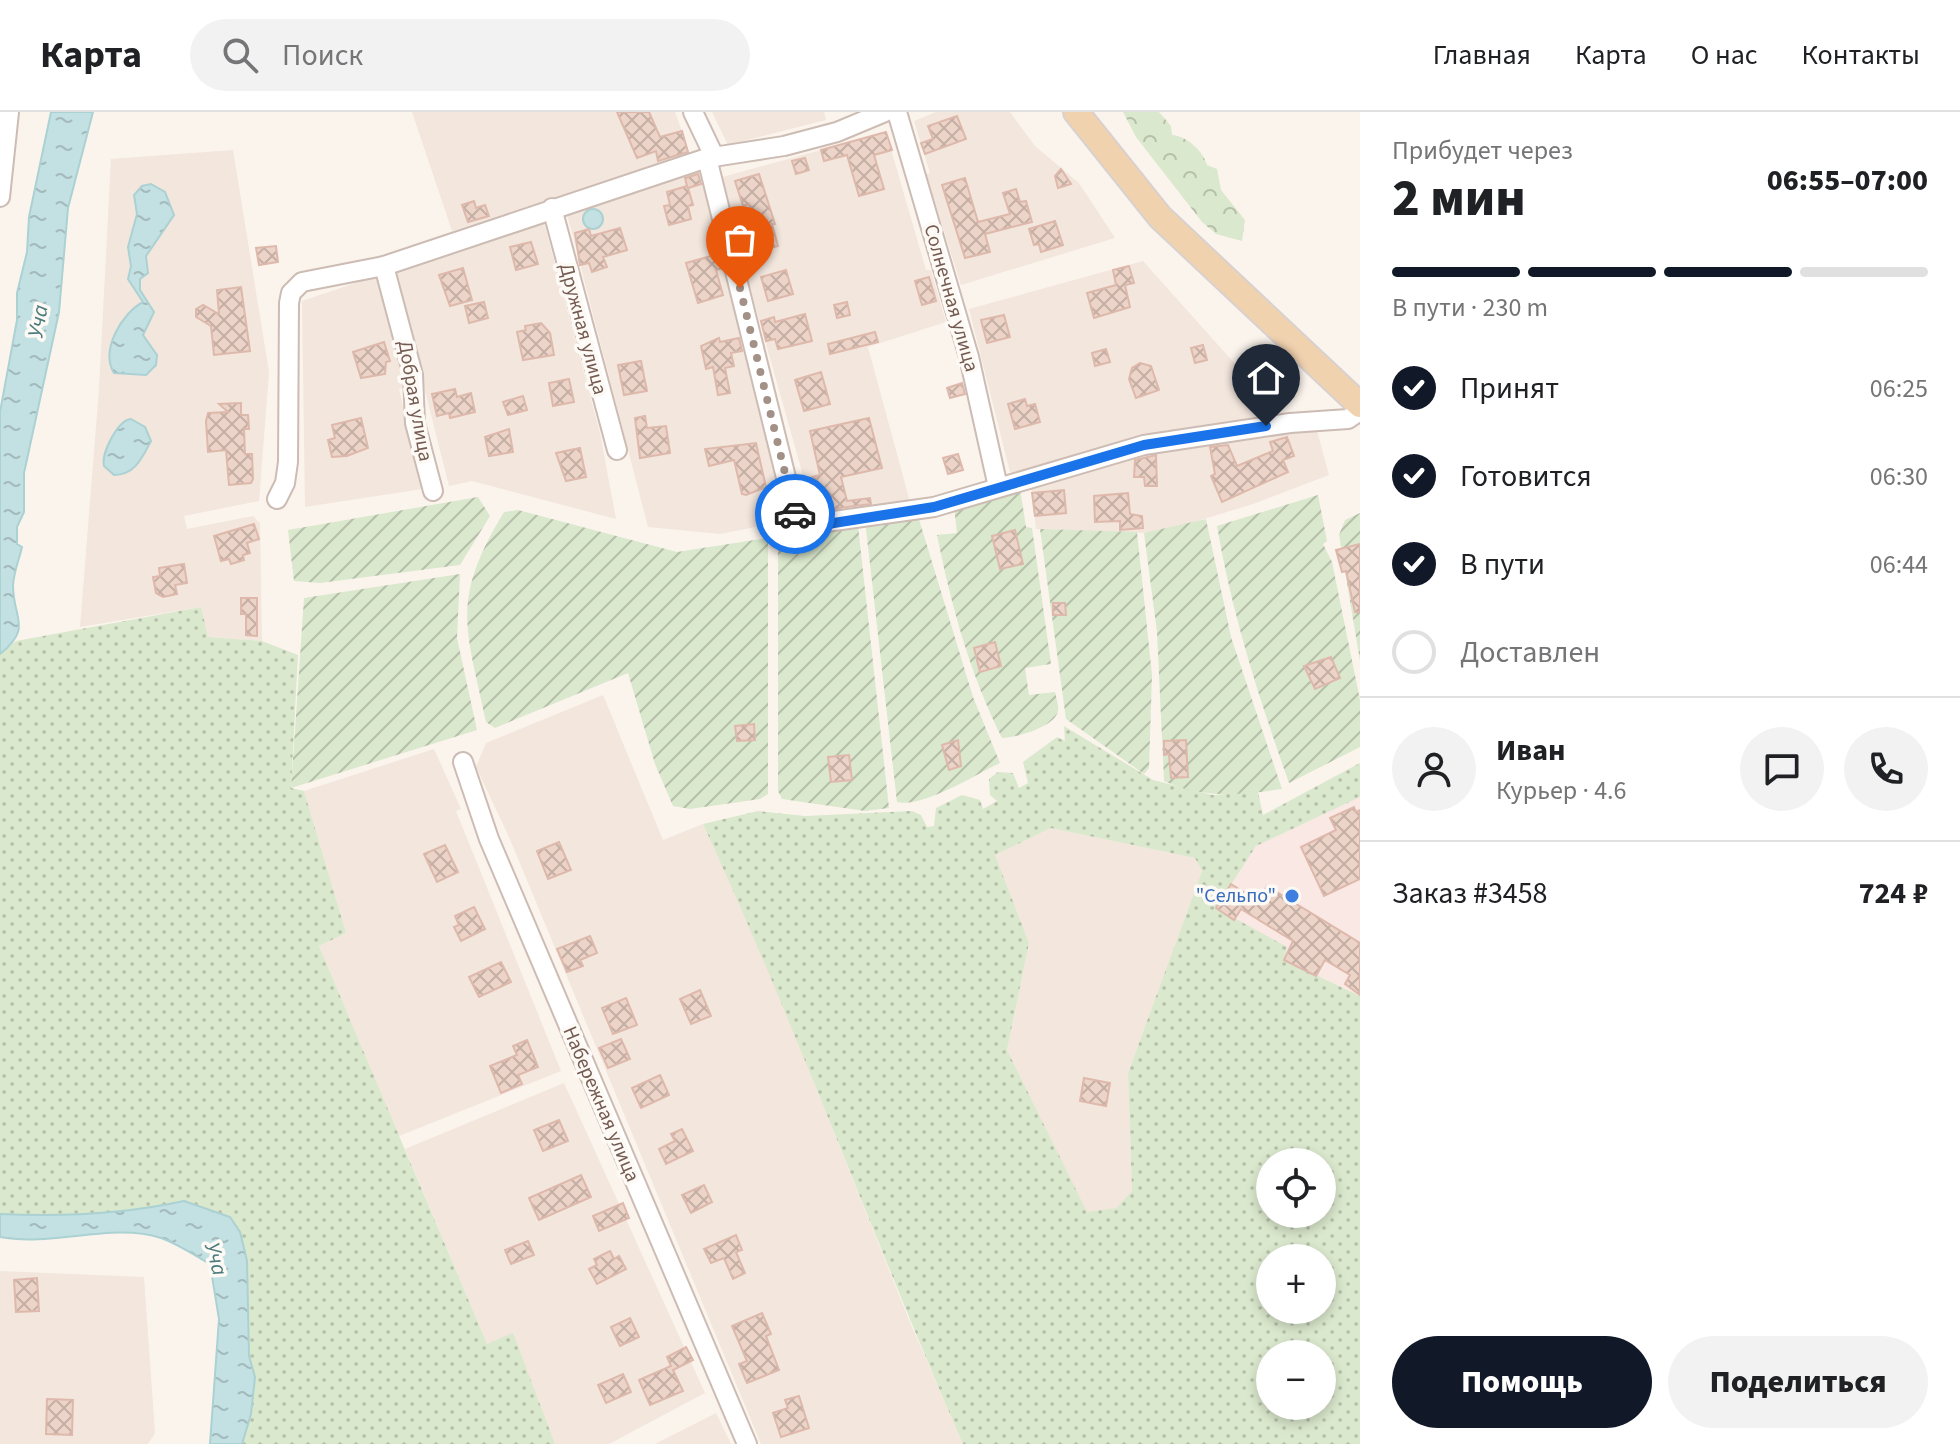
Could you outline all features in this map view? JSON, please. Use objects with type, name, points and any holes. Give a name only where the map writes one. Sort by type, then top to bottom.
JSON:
[{"type":"main road","points":[[1076,112],[1160,217],[1360,405]]},
{"type":"street","points":[[0,197],[9,112]]},
{"type":"street","points":[[693,112],[711,157],[798,526],[934,507],[1144,445],[1290,423],[1348,419],[1360,411]]},
{"type":"street","points":[[277,499],[285,483],[288,462],[291,293],[302,282],[384,266],[711,157],[784,146],[837,132],[885,112]]},
{"type":"street","name":"Солнечная улица","points":[[897,112],[969,357],[998,487]]},
{"type":"street","name":"Дружная улица","points":[[552,208],[617,450]]},
{"type":"street","name":"Добрая улица","points":[[384,266],[413,375],[415,423],[433,491]]},
{"type":"street","name":"Набережная улица","points":[[463,762],[489,839],[747,1444]]},
{"type":"shaded area","points":[[412,112],[675,112],[690,154],[452,231]]},
{"type":"shaded area","points":[[712,112],[824,112],[826,120],[728,145]]},
{"type":"shaded area","points":[[936,112],[1010,112],[1035,146],[1079,183],[1115,238],[961,285],[926,174],[930,173],[914,121]]},
{"type":"shaded area","points":[[886,132],[926,270],[931,270],[946,322],[868,347],[910,502],[816,521],[719,178]]},
{"type":"shaded area","points":[[233,150],[269,372],[259,501],[184,516],[187,529],[253,516],[260,523],[262,641],[208,637],[201,607],[80,627],[99,389],[111,159]]},
{"type":"shaded area","points":[[700,169],[713,216],[709,227],[720,233],[787,516],[780,522],[720,534],[648,527],[566,210]]},
{"type":"shaded area","points":[[543,219],[600,433],[616,519],[472,481],[449,486],[394,268]]},
{"type":"shaded area","points":[[1143,261],[1278,412],[1194,430],[1189,427],[1017,475],[1010,472],[969,309]]},
{"type":"shaded area","points":[[379,275],[408,386],[399,389],[422,489],[305,507],[302,301]]},
{"type":"shaded area","points":[[1316,427],[1329,475],[1253,504],[1184,525],[1144,533],[1036,529],[1031,485],[1132,454]]},
{"type":"shaded area","points":[[603,695],[663,840],[703,824],[754,933],[909,1320],[963,1444],[761,1444],[509,837],[476,767],[486,743]]},
{"type":"shaded area","points":[[434,749],[461,809],[456,811],[561,1071],[399,1136],[319,946],[346,933],[304,791]]},
{"type":"shaded area","name":"\"Сельпо\"","points":[[1360,797],[1360,996],[1284,960],[1216,908],[1256,846]]},
{"type":"shaded area","points":[[1051,828],[1195,858],[1202,871],[1128,1073],[1132,1191],[1116,1208],[1087,1213],[1007,1050],[1029,943],[995,855]]},
{"type":"shaded area","points":[[564,1083],[705,1393],[609,1444],[555,1444],[513,1334],[487,1344],[405,1149]]},
{"type":"shaded area","points":[[0,1271],[144,1277],[155,1433],[148,1444],[0,1444]]},
{"type":"shaded area","points":[[716,1413],[731,1444],[655,1444]]},
{"type":"green space","points":[[1123,112],[1159,112],[1171,126],[1172,135],[1189,141],[1207,165],[1217,169],[1221,190],[1245,220],[1242,241],[1216,234],[1202,222],[1136,137]]},
{"type":"green space","points":[[1020,488],[1026,527],[1032,528],[1051,664],[1025,668],[1029,695],[1055,692],[1058,709],[1055,717],[1042,727],[1002,738],[980,689],[963,639],[937,535],[957,533],[954,506]]},
{"type":"green space","points":[[1318,495],[1327,541],[1323,544],[1332,562],[1360,700],[1360,747],[1289,783],[1247,656],[1217,526]]},
{"type":"green space","points":[[478,497],[490,516],[460,565],[320,583],[294,581],[288,530]]},
{"type":"green space","points":[[518,510],[677,552],[768,538],[768,794],[760,799],[690,809],[673,806],[655,764],[628,673],[495,728],[486,722],[469,637],[469,593],[487,543],[504,512]]},
{"type":"green space","points":[[1360,513],[1360,661],[1339,535],[1345,520]]},
{"type":"green space","points":[[918,516],[973,697],[1000,763],[934,795],[908,803],[897,802],[866,529],[869,523]]},
{"type":"green space","points":[[1206,519],[1231,637],[1282,789],[1237,794],[1207,793],[1164,781],[1157,632],[1144,533]]},
{"type":"green space","points":[[858,526],[889,808],[865,811],[782,799],[778,791],[778,544]]},
{"type":"green space","points":[[1040,529],[1137,532],[1152,675],[1149,768],[1144,774],[1066,719]]},
{"type":"green space","points":[[460,574],[457,638],[477,730],[291,788],[304,598]]},
{"type":"green space","points":[[201,607],[208,637],[262,641],[298,655],[291,788],[304,791],[346,933],[319,946],[487,1344],[513,1333],[555,1444],[242,1444],[251,1414],[255,1377],[249,1356],[247,1261],[184,1201],[93,1214],[0,1214],[0,654],[16,641]]},
{"type":"green space","points":[[1064,726],[1153,780],[1212,795],[1258,792],[1263,815],[1360,763],[1360,797],[1256,846],[1216,908],[1287,947],[1284,960],[1360,996],[1360,1444],[963,1444],[771,978],[703,824],[758,811],[805,816],[912,811],[921,815],[927,827],[934,826],[936,808],[962,795],[980,800],[983,809],[997,801],[990,795],[989,779],[998,772],[1013,773],[1019,788],[1028,783],[1023,762],[1057,737],[1065,741]],"holes":[[[1051,828],[1195,858],[1202,871],[1128,1073],[1132,1191],[1116,1208],[1087,1212],[1007,1050],[1029,943],[995,855]]]},
{"type":"water","name":"Уча","points":[[51,112],[93,112],[68,208],[59,312],[24,473],[24,512],[17,527],[17,544],[22,547],[13,585],[19,630],[0,654],[0,412],[17,320],[17,293],[27,252],[29,217]]},
{"type":"water","points":[[151,184],[165,192],[174,215],[146,256],[148,273],[140,279],[140,290],[154,312],[143,335],[157,355],[156,365],[146,375],[114,373],[110,354],[115,333],[128,314],[143,302],[128,279],[131,266],[128,247],[137,214],[134,195],[142,186]]},
{"type":"water","points":[[593,209],[600,212],[603,219],[600,226],[593,229],[586,226],[583,219],[586,212]]},
{"type":"water","points":[[131,419],[145,427],[151,441],[133,469],[114,475],[104,466],[105,453],[116,431]]},
{"type":"water","name":"Уча","points":[[184,1201],[230,1217],[240,1232],[247,1261],[249,1356],[255,1377],[251,1414],[242,1444],[210,1444],[219,1319],[210,1264],[167,1240],[142,1234],[102,1233],[41,1239],[0,1237],[0,1214],[93,1214]]},
{"type":"building","points":[[617,112],[649,112],[660,137],[682,131],[688,152],[658,161],[656,151],[637,158]]},
{"type":"building","points":[[957,116],[966,139],[925,154],[921,143],[933,139],[928,126]]},
{"type":"building","points":[[886,132],[892,150],[874,155],[884,189],[859,196],[847,155],[824,161],[821,150]]},
{"type":"building","points":[[805,158],[809,170],[796,174],[792,161]]},
{"type":"building","points":[[1061,169],[1071,184],[1058,188],[1055,176]]},
{"type":"building","points":[[698,174],[701,184],[688,188],[693,205],[688,206],[691,219],[669,225],[664,206],[670,205],[667,192],[687,186],[685,178]]},
{"type":"building","points":[[759,174],[775,224],[772,224],[778,246],[743,255],[737,230],[755,226],[749,204],[743,206],[735,181]]},
{"type":"building","points":[[965,178],[978,222],[1010,214],[1003,193],[1016,189],[1020,202],[1026,201],[1032,222],[985,234],[990,252],[965,258],[942,185]]},
{"type":"building","points":[[474,201],[476,208],[485,205],[489,216],[468,222],[462,205]]},
{"type":"building","points":[[1055,221],[1063,245],[1041,252],[1039,244],[1034,245],[1029,229]]},
{"type":"building","points":[[620,228],[627,250],[603,257],[607,267],[592,272],[589,263],[580,265],[575,233],[589,229],[591,236]]},
{"type":"building","points":[[531,242],[538,264],[516,270],[510,247]]},
{"type":"building","points":[[276,246],[278,262],[259,265],[256,248]]},
{"type":"building","points":[[718,254],[722,268],[716,270],[723,295],[698,303],[686,263]]},
{"type":"building","points":[[1129,266],[1134,283],[1125,285],[1130,307],[1094,318],[1087,293],[1116,285],[1113,270]]},
{"type":"building","points":[[463,268],[472,300],[450,306],[439,275]]},
{"type":"building","points":[[786,270],[793,294],[768,301],[761,277]]},
{"type":"building","points":[[929,277],[936,301],[922,305],[915,281]]},
{"type":"building","points":[[241,287],[250,351],[214,355],[211,326],[196,317],[196,309],[203,305],[219,314],[217,290]]},
{"type":"building","points":[[484,302],[488,318],[469,323],[465,306]]},
{"type":"building","points":[[847,302],[850,315],[837,318],[834,305]]},
{"type":"building","points":[[805,314],[812,341],[778,349],[775,339],[766,341],[761,321],[774,317],[775,322]]},
{"type":"building","points":[[1004,315],[1010,337],[987,343],[981,320]]},
{"type":"building","points":[[541,323],[550,333],[554,355],[523,360],[517,332],[526,330],[525,326]]},
{"type":"building","points":[[875,332],[878,342],[830,354],[828,344]]},
{"type":"building","points":[[719,338],[720,342],[739,338],[742,351],[731,353],[734,366],[725,368],[730,393],[718,395],[713,367],[706,369],[701,346]]},
{"type":"building","points":[[384,342],[390,361],[386,362],[385,374],[361,378],[353,352]]},
{"type":"building","points":[[1203,345],[1207,360],[1195,363],[1191,348]]},
{"type":"building","points":[[1106,349],[1110,362],[1095,366],[1092,353]]},
{"type":"building","points":[[641,361],[647,391],[624,395],[618,365]]},
{"type":"building","points":[[1140,363],[1151,366],[1159,390],[1136,398],[1129,379],[1132,368]]},
{"type":"building","points":[[821,372],[830,404],[804,411],[795,380]]},
{"type":"building","points":[[569,379],[574,402],[553,406],[549,383]]},
{"type":"building","points":[[962,383],[965,394],[950,398],[947,388]]},
{"type":"building","points":[[455,389],[457,397],[471,393],[475,412],[450,418],[449,413],[437,416],[432,394]]},
{"type":"building","points":[[523,396],[527,410],[508,415],[503,402]]},
{"type":"building","points":[[1025,399],[1027,406],[1035,404],[1040,422],[1015,429],[1008,404]]},
{"type":"building","points":[[241,403],[241,415],[248,415],[249,429],[244,429],[245,454],[252,454],[253,479],[251,483],[229,485],[226,450],[208,452],[206,421],[208,413],[228,412],[219,404]]},
{"type":"building","points":[[645,416],[647,428],[666,426],[670,453],[640,458],[635,418]]},
{"type":"building","points":[[361,418],[368,448],[347,456],[332,457],[328,440],[335,438],[332,425]]},
{"type":"building","points":[[869,418],[882,468],[841,477],[847,501],[870,498],[871,504],[816,511],[820,508],[812,477],[820,475],[810,431]]},
{"type":"building","points":[[509,429],[513,452],[489,456],[485,437]]},
{"type":"building","points":[[1287,437],[1294,456],[1283,460],[1288,472],[1222,502],[1211,476],[1215,474],[1210,447],[1228,445],[1237,466],[1273,451],[1270,442]]},
{"type":"building","points":[[756,443],[766,487],[746,495],[742,494],[734,460],[709,466],[705,449]]},
{"type":"building","points":[[580,448],[586,477],[566,481],[556,453]]},
{"type":"building","points":[[958,454],[963,470],[948,474],[943,458]]},
{"type":"building","points":[[1156,455],[1157,486],[1145,486],[1144,477],[1134,477],[1135,460]]},
{"type":"building","points":[[1064,490],[1066,513],[1035,516],[1032,493]]},
{"type":"building","points":[[1128,493],[1130,514],[1142,516],[1143,528],[1120,530],[1120,521],[1095,522],[1094,496]]},
{"type":"building","points":[[254,524],[259,539],[247,543],[250,553],[243,555],[244,560],[231,564],[229,559],[221,561],[214,536]]},
{"type":"building","points":[[1015,530],[1023,564],[1000,569],[992,536]]},
{"type":"building","points":[[1360,544],[1360,612],[1355,612],[1346,571],[1342,572],[1336,550]]},
{"type":"building","points":[[184,564],[187,583],[175,585],[177,594],[163,597],[156,593],[153,577],[160,576],[159,568]]},
{"type":"building","points":[[241,598],[257,598],[257,636],[246,635],[246,614],[241,614]]},
{"type":"building","points":[[1053,603],[1065,603],[1066,615],[1053,615]]},
{"type":"building","points":[[995,642],[1001,666],[980,672],[974,648]]},
{"type":"building","points":[[1331,657],[1340,678],[1315,689],[1304,666]]},
{"type":"building","points":[[754,724],[755,740],[737,741],[735,726]]},
{"type":"building","points":[[958,740],[961,766],[949,770],[942,745]]},
{"type":"building","points":[[1186,740],[1188,777],[1171,778],[1169,754],[1164,755],[1164,741]]},
{"type":"building","points":[[849,755],[852,780],[831,782],[828,757]]},
{"type":"building","points":[[1354,807],[1356,812],[1360,810],[1360,879],[1324,896],[1301,847],[1336,830],[1330,818]]},
{"type":"building","points":[[559,842],[571,870],[548,879],[537,851]]},
{"type":"building","points":[[445,845],[458,872],[437,882],[424,854]]},
{"type":"building","points":[[1231,884],[1258,901],[1267,886],[1360,943],[1360,995],[1345,984],[1350,975],[1325,960],[1316,976],[1284,960],[1293,941],[1241,909],[1234,920],[1216,908]]},
{"type":"building","points":[[474,907],[485,929],[461,941],[454,927],[459,925],[455,916]]},
{"type":"building","points":[[590,936],[597,953],[580,960],[583,966],[567,972],[557,949]]},
{"type":"building","points":[[501,962],[511,982],[479,997],[469,977]]},
{"type":"building","points":[[700,990],[711,1016],[691,1024],[680,999]]},
{"type":"building","points":[[626,998],[637,1025],[613,1034],[602,1008]]},
{"type":"building","points":[[621,1039],[630,1059],[608,1068],[599,1048]]},
{"type":"building","points":[[527,1040],[538,1067],[518,1075],[522,1084],[501,1093],[490,1066],[517,1055],[513,1046]]},
{"type":"building","points":[[660,1075],[669,1095],[641,1108],[632,1088]]},
{"type":"building","points":[[1084,1078],[1110,1083],[1106,1106],[1080,1101]]},
{"type":"building","points":[[559,1120],[568,1141],[543,1151],[534,1130]]},
{"type":"building","points":[[682,1129],[693,1151],[666,1164],[659,1149],[675,1141],[671,1134]]},
{"type":"building","points":[[581,1175],[591,1197],[539,1220],[529,1198]]},
{"type":"building","points":[[704,1185],[712,1202],[691,1213],[682,1195]]},
{"type":"building","points":[[623,1203],[629,1218],[599,1231],[593,1216]]},
{"type":"building","points":[[736,1235],[742,1250],[736,1252],[745,1273],[733,1279],[724,1258],[711,1263],[704,1249]]},
{"type":"building","points":[[528,1241],[534,1255],[511,1264],[505,1250]]},
{"type":"building","points":[[610,1251],[614,1259],[619,1256],[626,1269],[597,1284],[589,1269],[597,1265],[594,1259]]},
{"type":"building","points":[[37,1278],[39,1311],[16,1312],[14,1280]]},
{"type":"building","points":[[762,1313],[771,1334],[766,1336],[779,1370],[747,1383],[739,1364],[747,1361],[732,1326]]},
{"type":"building","points":[[630,1318],[639,1337],[620,1346],[611,1327]]},
{"type":"building","points":[[686,1347],[693,1360],[673,1370],[683,1391],[650,1405],[639,1380],[671,1366],[667,1357]]},
{"type":"building","points":[[623,1374],[631,1392],[606,1403],[598,1385]]},
{"type":"building","points":[[799,1396],[809,1428],[781,1437],[773,1413],[788,1408],[785,1400]]},
{"type":"building","points":[[47,1399],[73,1400],[72,1435],[46,1434]]},
{"type":"way so far","points":[[740,288],[795,514]]},
{"type":"place","name":"\"Сельпо\"","points":[[1292,896]]},
{"type":"route","points":[[795,514],[798,526],[815,526],[934,507],[1144,445],[1266,426]]}]
